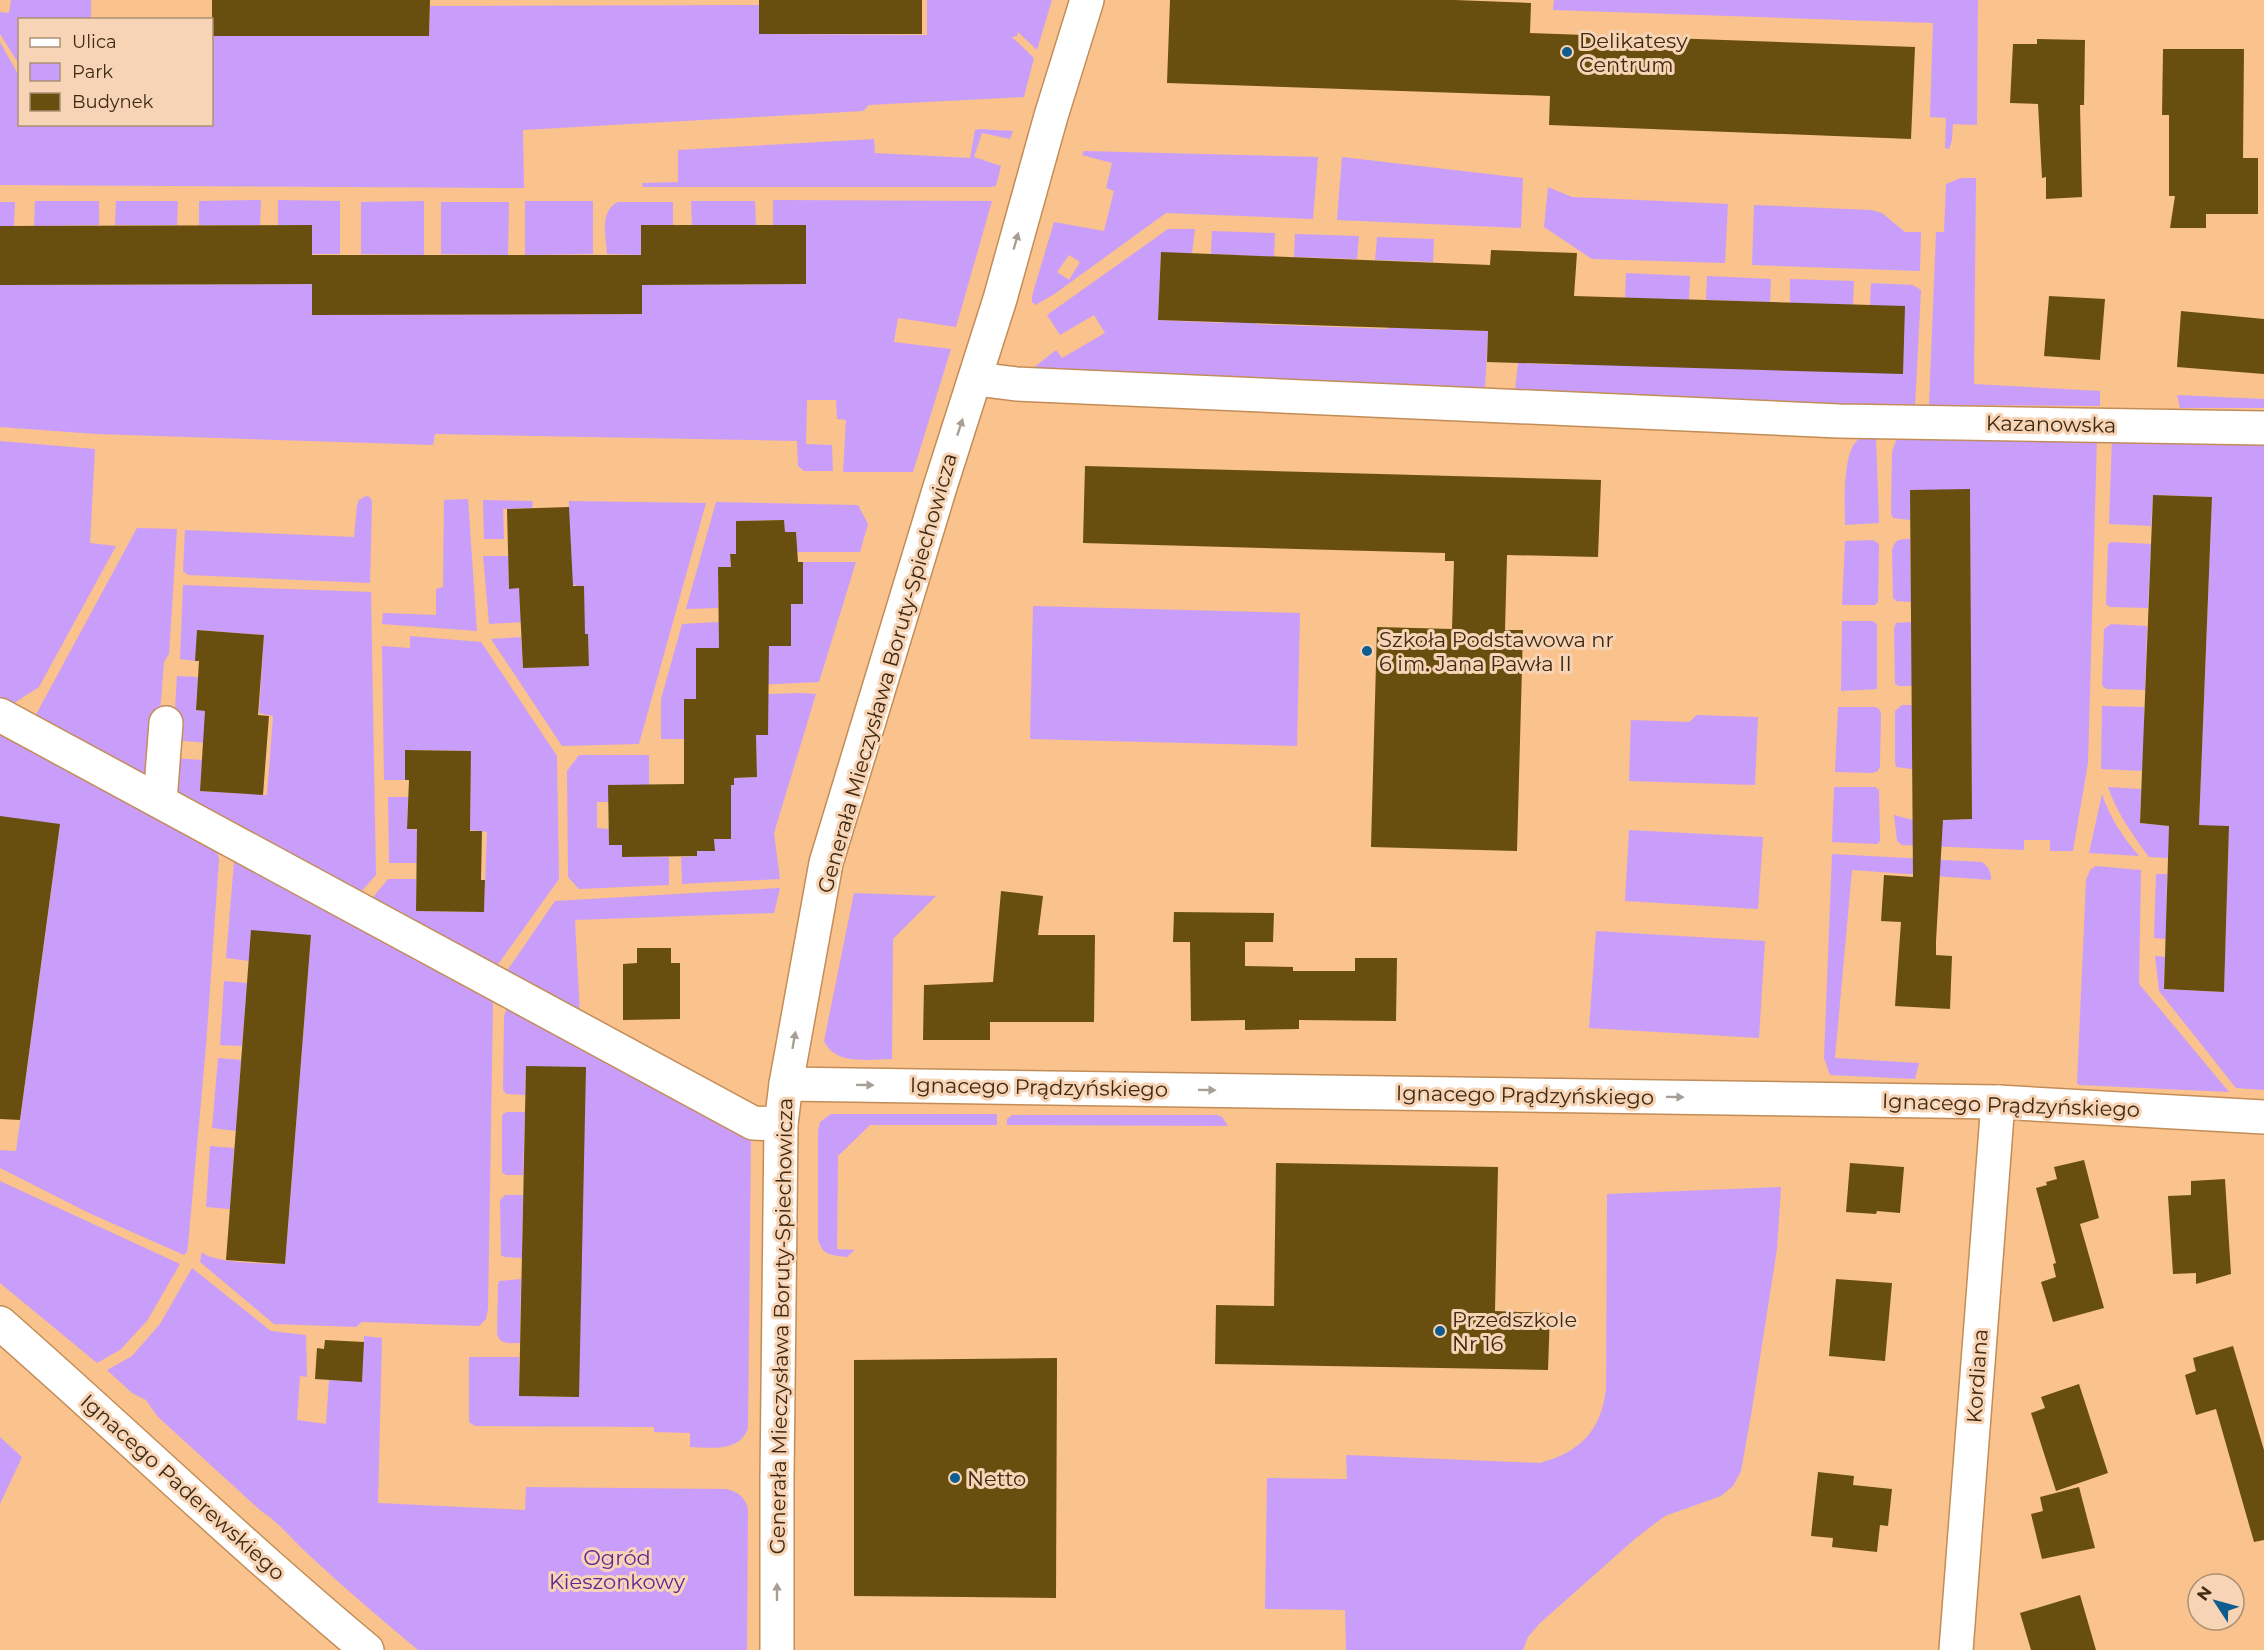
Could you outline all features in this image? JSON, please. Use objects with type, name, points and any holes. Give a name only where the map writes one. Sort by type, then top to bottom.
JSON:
[{"type":"street","name":"Generała Mieczysława Boruty-Spiechowicza","points":[[777,1650],[782,1124],[786,1084],[826,863],[975,379],[1087,0]]},
{"type":"street","name":"Kazanowska","points":[[975,379],[999,384],[1839,422],[2264,428]]},
{"type":"street","points":[[0,715],[753,1123],[782,1124]]},
{"type":"street","points":[[160,801],[166,723]]},
{"type":"street","name":"Ignacego Prądzyńskiego","points":[[786,1084],[1998,1102],[2264,1118]]},
{"type":"street","name":"Kordiana","points":[[1956,1650],[1998,1102]]},
{"type":"street","name":"Ignacego Paderewskiego","points":[[0,1323],[367,1650]]},
{"type":"green space","points":[[11,0],[91,0],[91,18],[18,18],[18,62],[0,34],[0,12],[9,13]]},
{"type":"green space","points":[[927,0],[1052,0],[1037,50],[1018,32],[1017,36],[1012,37],[1034,58],[1024,97],[869,105],[863,111],[523,130],[524,188],[0,185],[0,42],[18,74],[18,126],[213,126],[213,36],[429,36],[430,6],[759,5],[759,34],[927,35]]},
{"type":"green space","points":[[1554,0],[1978,0],[1977,125],[1953,124],[1949,149],[1945,148],[1946,118],[1930,117],[1933,23],[1553,10]]},
{"type":"green space","points":[[975,130],[1013,131],[1010,139],[982,133],[974,157],[1001,166],[996,186],[643,187],[642,183],[678,182],[678,150],[874,139],[875,153],[970,158]]},
{"type":"green space","points":[[1084,151],[1318,157],[1313,219],[1166,213],[1053,295],[1035,305],[1032,302],[1032,296],[1054,222],[1104,231],[1114,191],[1106,188],[1112,163],[1082,155]],"holes":[[[1069,255],[1080,262],[1069,280],[1057,272]]]},
{"type":"green space","points":[[1342,157],[1523,178],[1521,228],[1337,220]]},
{"type":"green space","points":[[1961,178],[1976,178],[1974,384],[2100,391],[2100,406],[1929,405],[1936,232],[1944,232],[1946,184]]},
{"type":"green space","points":[[1548,187],[1572,197],[1728,204],[1725,263],[1592,259],[1544,227]]},
{"type":"green space","points":[[261,200],[260,225],[199,225],[199,201]]},
{"type":"green space","points":[[278,200],[340,201],[340,254],[312,254],[312,225],[278,225]]},
{"type":"green space","points":[[773,200],[992,201],[956,327],[898,318],[894,342],[951,349],[913,472],[843,472],[846,420],[837,419],[836,400],[807,400],[806,444],[832,445],[833,471],[804,471],[798,466],[797,441],[435,434],[433,445],[96,434],[0,427],[0,285],[312,284],[312,315],[642,314],[642,285],[806,284],[806,225],[773,225]]},
{"type":"green space","points":[[35,201],[99,201],[99,225],[34,226]]},
{"type":"green space","points":[[116,201],[178,201],[177,225],[115,225]]},
{"type":"green space","points":[[424,201],[424,255],[361,254],[361,202]]},
{"type":"green space","points":[[525,201],[593,201],[593,254],[525,255]]},
{"type":"green space","points":[[691,201],[755,201],[756,225],[692,225]]},
{"type":"green space","points":[[0,202],[15,202],[14,226],[0,226]]},
{"type":"green space","points":[[441,202],[509,202],[508,255],[441,254]]},
{"type":"green space","points":[[618,202],[673,202],[673,225],[641,225],[641,255],[607,254],[606,218],[608,211]]},
{"type":"green space","points":[[1754,205],[1871,210],[1882,213],[1905,232],[1921,232],[1920,271],[1752,265]]},
{"type":"green space","points":[[1168,229],[1195,229],[1192,253],[1161,253],[1158,320],[1224,323],[1225,315],[1254,316],[1255,324],[1388,329],[1388,321],[1418,322],[1418,329],[1488,331],[1485,390],[1032,369],[1056,350],[1062,358],[1105,333],[1094,315],[1060,335],[1047,315]]},
{"type":"green space","points":[[1212,231],[1275,233],[1274,257],[1211,254]]},
{"type":"green space","points":[[1295,234],[1359,236],[1357,259],[1294,257]]},
{"type":"green space","points":[[1377,237],[1434,239],[1433,262],[1375,260]]},
{"type":"green space","points":[[1626,273],[1690,276],[1689,300],[1625,298]]},
{"type":"green space","points":[[1707,276],[1771,279],[1770,302],[1706,300]]},
{"type":"green space","points":[[1790,279],[1854,281],[1853,305],[1790,303]]},
{"type":"green space","points":[[1871,283],[1913,285],[1921,290],[1915,407],[1521,397],[1515,390],[1518,363],[1806,371],[1870,306]]},
{"type":"green space","points":[[2177,395],[2264,399],[2264,408],[2180,408]]},
{"type":"green space","points":[[1876,436],[1879,523],[1845,525],[1845,491],[1850,452],[1862,437]]},
{"type":"green space","points":[[2097,437],[2088,763],[2073,851],[2050,851],[2050,840],[2024,840],[2024,850],[1902,845],[1897,841],[1894,815],[1913,820],[1972,819],[1970,490],[1910,491],[1910,520],[1893,518],[1891,514],[1892,452],[1897,438]]},
{"type":"green space","points":[[2112,437],[2264,440],[2264,1090],[2236,1088],[2159,991],[2155,956],[2165,957],[2164,989],[2224,992],[2229,827],[2199,825],[2212,497],[2153,495],[2151,526],[2109,524]]},
{"type":"green space","points":[[0,441],[95,449],[90,543],[116,546],[39,687],[8,707],[0,703]]},
{"type":"green space","points":[[366,496],[370,497],[372,502],[370,583],[188,575],[183,571],[185,530],[354,537],[357,505],[359,500]]},
{"type":"green space","points":[[468,499],[477,631],[382,624],[383,613],[436,615],[436,589],[443,587],[444,500]]},
{"type":"green space","points":[[483,500],[533,501],[532,508],[503,509],[504,539],[484,539]]},
{"type":"green space","points":[[569,501],[706,503],[639,744],[562,746],[491,639],[521,637],[523,668],[589,665],[588,634],[585,634],[576,585],[569,585]]},
{"type":"green space","points":[[716,502],[858,505],[868,524],[860,552],[797,552],[796,533],[785,532],[784,520],[736,521],[736,554],[730,554],[731,567],[718,567],[718,608],[686,609]]},
{"type":"green space","points":[[137,528],[177,529],[169,654],[164,662],[153,782],[33,720]]},
{"type":"green space","points":[[1910,539],[1911,602],[1896,601],[1893,598],[1892,550],[1898,540]]},
{"type":"green space","points":[[1873,540],[1879,544],[1878,602],[1875,605],[1842,605],[1845,541]]},
{"type":"green space","points":[[2111,542],[2151,544],[2148,608],[2110,607],[2106,604],[2108,545]]},
{"type":"green space","points":[[483,556],[508,556],[509,588],[523,588],[525,622],[489,624]]},
{"type":"green space","points":[[803,562],[856,562],[819,682],[756,685],[767,654],[769,654],[769,646],[791,646],[791,604],[803,604]]},
{"type":"green space","points":[[183,585],[371,592],[376,875],[358,895],[173,794],[172,758],[202,760],[200,791],[267,795],[273,716],[259,713],[264,635],[198,630],[195,661],[180,659]]},
{"type":"green space","points":[[1033,606],[1300,613],[1297,746],[1030,739]]},
{"type":"green space","points":[[1842,621],[1872,621],[1877,624],[1877,689],[1841,691]]},
{"type":"green space","points":[[719,622],[719,648],[696,648],[696,699],[684,699],[684,739],[661,739],[661,699],[682,624]]},
{"type":"green space","points":[[1911,622],[1912,686],[1898,686],[1895,683],[1894,629],[1896,623]]},
{"type":"green space","points":[[2111,624],[2147,626],[2145,690],[2106,689],[2102,685],[2104,629]]},
{"type":"green space","points":[[410,636],[481,642],[557,756],[559,879],[494,970],[369,902],[388,879],[416,879],[416,911],[484,912],[487,832],[470,830],[471,751],[405,750],[405,780],[384,780],[382,646],[410,648]]},
{"type":"green space","points":[[177,676],[198,677],[196,710],[209,711],[207,743],[173,740]]},
{"type":"green space","points":[[768,694],[816,694],[774,833],[780,879],[682,884],[681,857],[697,856],[697,851],[714,851],[714,839],[731,839],[731,813],[721,785],[734,785],[734,778],[757,777],[756,735],[768,735]]},
{"type":"green space","points":[[1902,705],[1912,705],[1912,769],[1896,767],[1895,762],[1895,711]]},
{"type":"green space","points":[[2102,706],[2144,707],[2144,771],[2101,769]]},
{"type":"green space","points":[[1838,707],[1875,707],[1879,709],[1881,714],[1878,771],[1872,773],[1835,772]]},
{"type":"green space","points":[[1697,715],[1758,717],[1755,785],[1629,781],[1631,720],[1689,722]]},
{"type":"green space","points":[[0,731],[217,849],[219,860],[206,1046],[188,1245],[184,1255],[89,1213],[0,1168],[0,1150],[16,1151],[60,825],[0,820]]},
{"type":"green space","points":[[579,755],[649,755],[649,785],[609,802],[597,802],[597,828],[609,829],[622,845],[622,857],[669,857],[669,885],[579,889],[568,877],[567,771]]},
{"type":"green space","points":[[1834,787],[1875,787],[1879,790],[1880,841],[1877,844],[1832,842]]},
{"type":"green space","points":[[2108,787],[2141,789],[2140,823],[2170,826],[2168,858],[2149,857],[2120,815]]},
{"type":"green space","points":[[2102,794],[2118,827],[2139,856],[2089,853]]},
{"type":"green space","points":[[388,797],[408,797],[407,829],[422,830],[422,863],[389,863]]},
{"type":"green space","points":[[1629,830],[1763,837],[1758,909],[1625,901]]},
{"type":"green space","points":[[1832,854],[1982,862],[1990,872],[1991,880],[1852,870],[1835,1058],[1919,1063],[1915,1079],[1830,1075],[1824,1058]]},
{"type":"green space","points":[[238,859],[491,998],[493,1004],[488,1309],[486,1319],[479,1326],[362,1322],[356,1327],[274,1324],[200,1262],[202,1252],[208,1256],[228,1261],[285,1264],[311,936],[249,961],[226,958],[234,862]]},
{"type":"green space","points":[[2096,866],[2141,870],[2139,984],[2229,1092],[2079,1085],[2077,1083],[2086,880],[2090,870]]},
{"type":"green space","points":[[2156,874],[2167,874],[2166,939],[2154,938]]},
{"type":"green space","points":[[780,888],[774,913],[575,920],[580,1016],[504,975],[555,901]]},
{"type":"green space","points":[[854,893],[936,896],[893,939],[892,1059],[845,1058],[829,1049],[824,1041]]},
{"type":"green space","points":[[1596,931],[1765,941],[1759,1038],[1589,1028]]},
{"type":"green space","points":[[224,981],[247,983],[242,1046],[220,1045]]},
{"type":"green space","points":[[507,1008],[751,1136],[748,1428],[744,1436],[732,1445],[707,1448],[690,1447],[690,1433],[654,1432],[654,1427],[475,1426],[469,1422],[469,1357],[519,1357],[519,1396],[579,1397],[526,1066],[525,1095],[506,1094],[503,1090],[504,1016]]},
{"type":"green space","points":[[218,1058],[241,1060],[236,1131],[212,1128]]},
{"type":"green space","points":[[507,1112],[525,1112],[523,1175],[506,1175],[502,1172],[502,1117]]},
{"type":"green space","points":[[831,1114],[997,1114],[997,1125],[870,1125],[838,1156],[837,1249],[855,1250],[847,1257],[825,1252],[818,1239],[818,1131],[820,1122]]},
{"type":"green space","points":[[1012,1115],[1217,1115],[1222,1117],[1227,1126],[1007,1125],[1007,1119]]},
{"type":"green space","points":[[210,1146],[234,1148],[230,1209],[206,1207]]},
{"type":"green space","points":[[0,1181],[180,1264],[147,1321],[120,1350],[97,1363],[0,1283]]},
{"type":"green space","points":[[1781,1187],[1777,1249],[1741,1471],[1733,1486],[1721,1496],[1665,1516],[1636,1538],[1539,1624],[1528,1637],[1523,1650],[1346,1650],[1345,1610],[1265,1609],[1267,1478],[1347,1479],[1346,1455],[1540,1463],[1566,1453],[1586,1438],[1599,1417],[1606,1389],[1607,1194]]},
{"type":"green space","points":[[505,1195],[523,1195],[522,1258],[501,1255],[500,1200]]},
{"type":"green space","name":"Ogród Kieszonkowy","points":[[192,1268],[271,1331],[306,1335],[307,1377],[300,1376],[297,1420],[326,1424],[329,1380],[362,1381],[364,1336],[382,1338],[378,1503],[525,1510],[526,1487],[726,1489],[738,1493],[748,1509],[747,1650],[418,1650],[336,1579],[157,1416],[146,1400],[132,1393],[107,1370],[132,1356],[160,1324]]},
{"type":"green space","points":[[521,1279],[520,1343],[506,1343],[498,1338],[497,1334],[498,1285],[499,1281]]},
{"type":"green space","points":[[0,1437],[22,1457],[0,1504]]},
{"type":"building","points":[[212,0],[430,0],[429,36],[213,36]]},
{"type":"building","points":[[759,0],[922,0],[922,34],[759,34]]},
{"type":"building","points":[[1170,0],[1455,0],[1531,3],[1530,33],[1915,47],[1911,139],[1549,125],[1550,96],[1167,83]]},
{"type":"building","points":[[2037,39],[2085,40],[2084,105],[2080,105],[2082,197],[2046,199],[2046,177],[2042,178],[2038,104],[2010,103],[2013,44],[2037,44]]},
{"type":"building","points":[[2163,49],[2244,49],[2243,158],[2258,158],[2258,214],[2206,214],[2206,228],[2170,228],[2175,196],[2169,196],[2169,115],[2162,115]]},
{"type":"building","points":[[312,225],[312,255],[641,255],[641,225],[806,225],[806,284],[642,285],[642,314],[312,315],[312,284],[0,285],[0,226]]},
{"type":"building","points":[[1491,250],[1577,253],[1574,296],[1905,306],[1903,374],[1487,362],[1488,331],[1158,320],[1161,252],[1490,265]]},
{"type":"building","points":[[2049,296],[2105,299],[2100,360],[2044,356]]},
{"type":"building","points":[[2181,311],[2264,319],[2264,374],[2177,367]]},
{"type":"building","points":[[1085,466],[1601,480],[1598,557],[1507,555],[1505,630],[1523,630],[1517,851],[1371,847],[1377,627],[1452,629],[1454,561],[1445,561],[1445,553],[1083,543]]},
{"type":"building","points":[[1970,489],[1972,819],[1943,820],[1936,941],[1936,955],[1952,956],[1950,1009],[1895,1006],[1901,922],[1881,921],[1884,875],[1913,877],[1910,490]]},
{"type":"building","points":[[2153,495],[2212,497],[2199,825],[2229,826],[2224,992],[2164,989],[2169,826],[2140,823]]},
{"type":"building","points":[[569,507],[573,586],[584,586],[585,634],[588,634],[589,666],[523,668],[519,588],[509,589],[507,509]]},
{"type":"building","points":[[784,520],[785,532],[796,532],[798,562],[803,562],[803,604],[791,604],[791,646],[769,646],[768,735],[756,735],[757,777],[734,778],[734,785],[731,785],[731,839],[714,839],[715,851],[697,851],[697,856],[622,857],[622,845],[609,845],[608,785],[684,784],[684,699],[696,699],[696,648],[719,648],[718,567],[731,567],[730,554],[736,554],[736,521]]},
{"type":"building","points":[[197,630],[264,635],[258,715],[269,716],[263,795],[200,791],[205,711],[196,710],[199,661],[195,661]]},
{"type":"building","points":[[405,750],[471,751],[470,831],[482,831],[481,880],[485,880],[484,912],[416,911],[417,829],[407,829],[409,780],[405,780]]},
{"type":"building","points":[[0,816],[60,824],[20,1120],[0,1119]]},
{"type":"building","points":[[1001,891],[1043,896],[1038,935],[1095,935],[1094,1022],[990,1022],[990,1040],[923,1040],[924,985],[993,982]]},
{"type":"building","points":[[1174,912],[1274,913],[1273,942],[1245,942],[1245,966],[1293,967],[1293,971],[1355,971],[1355,958],[1397,958],[1396,1021],[1299,1020],[1299,1029],[1245,1030],[1245,1020],[1191,1021],[1190,942],[1173,942]]},
{"type":"building","points":[[251,930],[311,935],[285,1264],[226,1260]]},
{"type":"building","points":[[637,948],[671,948],[671,963],[680,963],[680,1019],[623,1020],[623,964],[637,963]]},
{"type":"building","points":[[526,1066],[586,1067],[579,1397],[519,1396]]},
{"type":"building","points":[[2084,1160],[2099,1218],[2080,1224],[2104,1308],[2053,1322],[2041,1282],[2056,1277],[2053,1264],[2056,1263],[2036,1188],[2057,1179],[2054,1167]]},
{"type":"building","points":[[1276,1163],[1498,1167],[1495,1311],[1550,1313],[1548,1370],[1215,1364],[1216,1305],[1274,1306]]},
{"type":"building","points":[[1850,1163],[1904,1167],[1900,1213],[1846,1212]]},
{"type":"building","points":[[2225,1179],[2231,1274],[2196,1284],[2196,1273],[2173,1274],[2168,1196],[2191,1195],[2191,1181]]},
{"type":"building","points":[[1836,1279],[1892,1283],[1885,1361],[1829,1356]]},
{"type":"building","points":[[325,1340],[364,1342],[362,1382],[315,1379],[317,1348],[324,1349]]},
{"type":"building","points":[[2233,1346],[2264,1450],[2264,1540],[2254,1542],[2216,1409],[2196,1415],[2185,1375],[2196,1371],[2193,1358]]},
{"type":"building","name":"Netto","points":[[1057,1358],[1056,1598],[854,1596],[854,1360]]},
{"type":"building","points":[[2079,1384],[2108,1473],[2056,1491],[2031,1413],[2045,1408],[2041,1397]]},
{"type":"building","points":[[1818,1472],[1854,1476],[1853,1485],[1892,1489],[1888,1526],[1880,1525],[1877,1552],[1832,1547],[1833,1538],[1811,1536]]},
{"type":"building","points":[[2079,1487],[2095,1548],[2042,1559],[2031,1514],[2043,1511],[2040,1497]]},
{"type":"building","points":[[2080,1595],[2096,1650],[2031,1650],[2020,1613]]},
{"type":"place","name":"Delikatesy Centrum","points":[[1567,52]]},
{"type":"place","name":"Szkoła Podstawowa nr 6 im. Jana Pawła II","points":[[1367,651]]},
{"type":"place","name":"Przedszkole Nr 16","points":[[1440,1331]]},
{"type":"place","name":"Netto","points":[[955,1478]]}]
